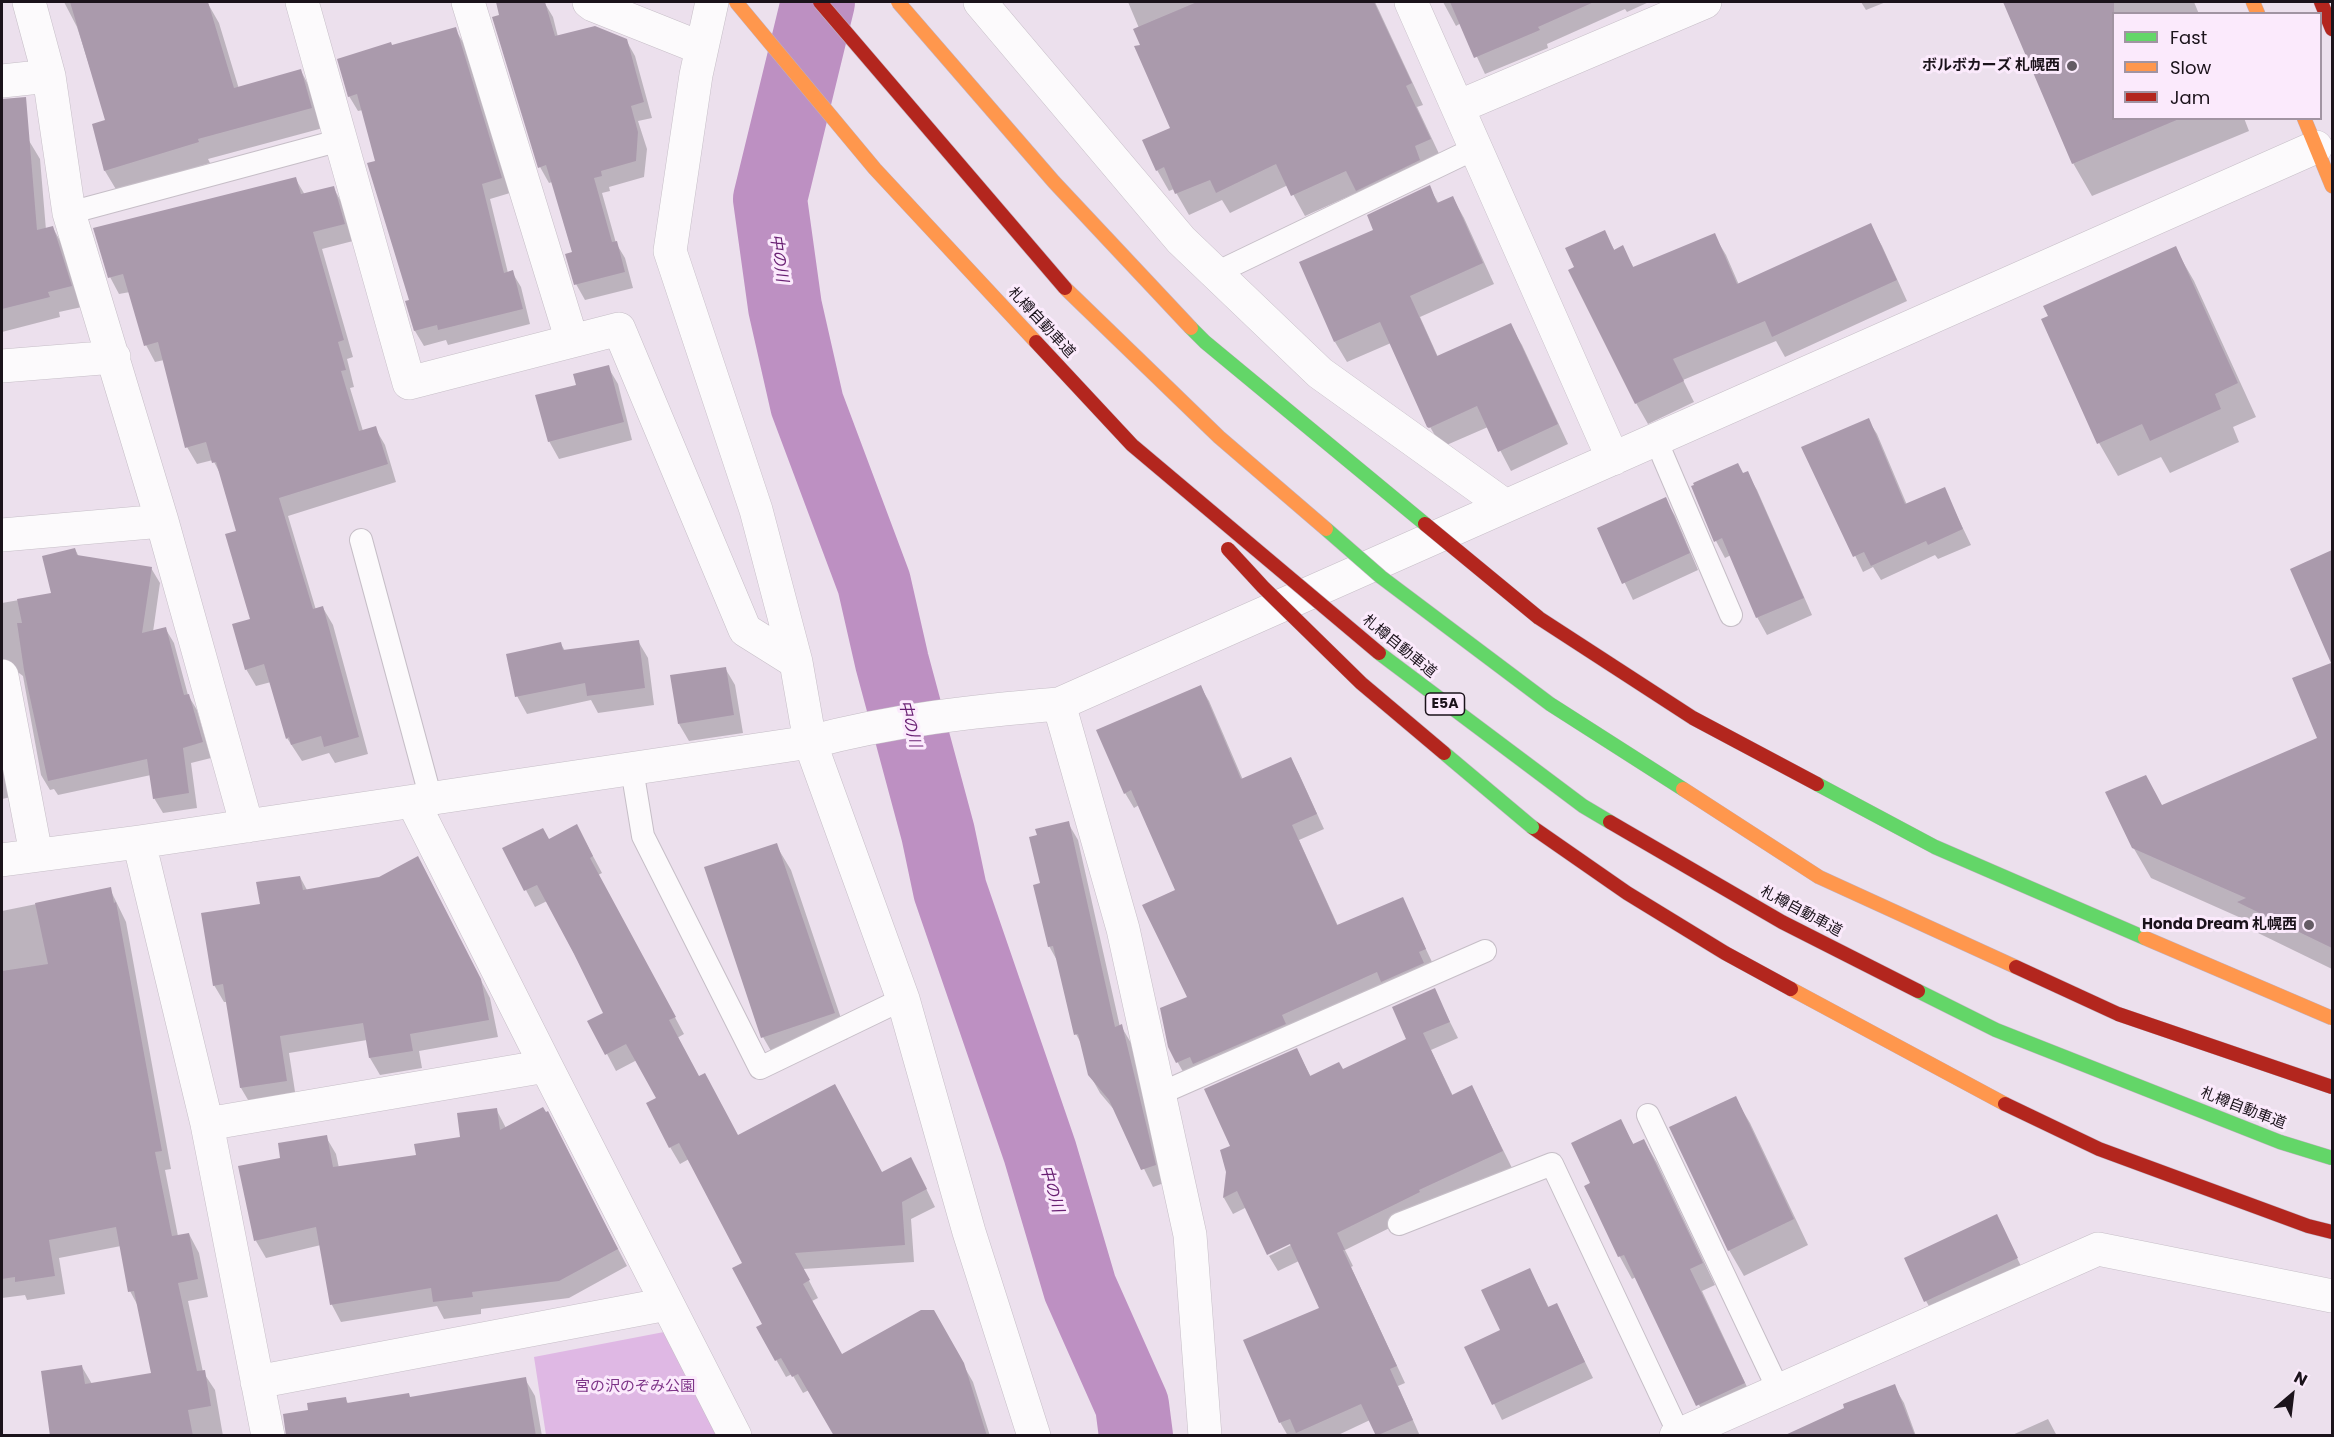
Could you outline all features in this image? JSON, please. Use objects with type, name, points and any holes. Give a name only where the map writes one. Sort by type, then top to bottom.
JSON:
[{"type":"highway","name":"札樽自動車道","points":[[736,2],[875,169],[1132,445],[1396,668],[1583,806],[1782,922],[1996,1030],[2280,1142],[2332,1158]]},
{"type":"highway","points":[[820,2],[1059,282],[1202,420],[1381,577],[1550,704],[1819,877],[2118,1014],[2332,1087]]},
{"type":"highway","points":[[898,2],[1054,182],[1205,342],[1539,618],[1693,718],[1935,847],[2332,1018]]},
{"type":"highway","points":[[2321,2],[2332,28]]},
{"type":"highway","points":[[2310,133],[2332,186]]},
{"type":"highway","points":[[1132,445],[1263,587],[1361,683],[1532,827],[1627,893],[1725,953],[1991,1097],[2099,1149],[2298,1222],[2332,1232]]},
{"type":"street","points":[[29,2],[49,76],[69,213],[162,521],[247,826]]},
{"type":"street","points":[[302,2],[409,383],[620,328],[745,630],[796,662]]},
{"type":"street","points":[[468,2],[572,341]]},
{"type":"street","points":[[589,2],[701,48]]},
{"type":"street","points":[[712,2],[701,48],[670,251],[756,510],[796,662],[810,742],[903,999],[969,1232],[1034,1436]]},
{"type":"street","points":[[980,2],[1180,240],[1320,373],[1504,505]]},
{"type":"street","points":[[1411,2],[1613,459]]},
{"type":"street","points":[[1458,107],[1705,2]]},
{"type":"street","points":[[2,81],[49,76]]},
{"type":"street","points":[[2,860],[422,801],[810,742],[861,729],[979,711],[1059,704],[1504,505],[1656,440],[2310,133]]},
{"type":"street","points":[[2,366],[114,357]]},
{"type":"street","points":[[2,535],[162,521]]},
{"type":"street","points":[[2,676],[36,854]]},
{"type":"street","points":[[1059,704],[1123,929],[1190,1235],[1205,1436]]},
{"type":"street","points":[[422,801],[546,1066],[735,1436]]},
{"type":"street","points":[[139,842],[207,1124],[268,1436]]},
{"type":"street","points":[[207,1124],[546,1066]]},
{"type":"street","points":[[1678,1435],[2098,1249],[2332,1296]]},
{"type":"street","points":[[257,1382],[667,1304]]},
{"type":"lane","points":[[69,213],[341,140]]},
{"type":"lane","points":[[1216,273],[1476,148]]},
{"type":"lane","points":[[1656,440],[1731,615]]},
{"type":"lane","points":[[361,540],[422,801]]},
{"type":"lane","points":[[632,769],[643,836],[760,1068],[903,999]]},
{"type":"lane","points":[[1159,1094],[1485,951]]},
{"type":"lane","points":[[1648,1115],[1779,1391]]},
{"type":"lane","points":[[1399,1224],[1552,1164],[1678,1435]]},
{"type":"green space","name":"宮の沢のぞみ公園","points":[[664,1332],[718,1435],[546,1435],[534,1357]]},
{"type":"building","points":[[70,2],[208,2],[234,88],[301,69],[312,108],[198,139],[199,142],[104,171],[92,124],[105,120]]},
{"type":"building","points":[[496,2],[545,2],[555,36],[595,26],[627,39],[644,102],[631,106],[638,132],[636,161],[601,171],[602,176],[594,178],[612,242],[617,241],[625,272],[574,285],[565,254],[572,252],[546,165],[538,168],[492,17],[499,15]]},
{"type":"building","points":[[1197,2],[1374,2],[1412,83],[1406,86],[1431,139],[1415,146],[1420,160],[1356,191],[1346,171],[1291,196],[1276,164],[1216,193],[1210,180],[1175,194],[1164,167],[1156,171],[1142,140],[1170,128],[1134,46],[1140,45],[1133,29]]},
{"type":"building","points":[[1450,2],[1594,2],[1538,27],[1540,30],[1474,58]]},
{"type":"building","name":"ボルボカーズ 札幌西","points":[[2003,2],[2114,2],[2114,12],[2112,12],[2112,120],[2177,120],[2072,164]]},
{"type":"building","points":[[456,27],[502,178],[482,184],[504,273],[513,270],[523,309],[438,330],[437,325],[414,331],[405,301],[409,300],[367,163],[375,161],[357,94],[348,97],[337,59],[391,42],[392,45]]},
{"type":"building","points":[[26,97],[37,230],[53,226],[72,286],[48,292],[50,297],[2,309],[2,99]]},
{"type":"building","points":[[296,177],[301,194],[334,186],[345,224],[313,232],[344,340],[338,342],[346,370],[341,371],[359,431],[376,426],[388,464],[279,498],[313,609],[323,606],[359,737],[324,747],[321,736],[291,745],[289,737],[286,739],[264,664],[245,670],[232,624],[250,619],[225,534],[236,531],[216,462],[212,463],[206,442],[185,448],[158,342],[144,346],[123,274],[108,278],[93,228]]},
{"type":"building","points":[[1430,185],[1437,203],[1453,196],[1483,263],[1410,296],[1437,356],[1511,323],[1558,424],[1498,452],[1477,406],[1427,427],[1380,322],[1334,342],[1299,262],[1373,230],[1367,215]]},
{"type":"building","points":[[1871,223],[1897,280],[1772,337],[1765,321],[1673,359],[1684,381],[1635,404],[1568,270],[1574,267],[1565,248],[1605,230],[1614,250],[1623,245],[1633,267],[1715,233],[1737,284]]},
{"type":"building","points":[[2176,246],[2238,383],[2215,394],[2221,409],[2150,441],[2142,424],[2097,444],[2041,319],[2048,316],[2043,306]]},
{"type":"building","points":[[609,365],[624,422],[548,442],[535,395],[576,385],[573,374]]},
{"type":"building","points":[[1869,418],[1905,504],[1945,487],[1963,529],[1928,545],[1926,541],[1871,566],[1864,552],[1853,557],[1801,447]]},
{"type":"building","points":[[1738,463],[1743,473],[1748,471],[1804,598],[1756,618],[1722,538],[1714,542],[1691,486],[1694,485],[1693,483]]},
{"type":"building","points":[[1666,497],[1690,553],[1622,584],[1597,528]]},
{"type":"building","points":[[75,548],[77,555],[152,567],[142,633],[166,627],[184,695],[189,694],[203,742],[183,748],[189,793],[153,799],[147,759],[48,781],[24,670],[17,623],[22,623],[17,599],[51,593],[42,556]]},
{"type":"building","points":[[2332,550],[2332,948],[2237,902],[2246,898],[2132,848],[2105,792],[2146,775],[2162,805],[2317,738],[2292,678],[2331,663],[2290,569]]},
{"type":"building","points":[[639,640],[645,688],[587,696],[585,683],[515,697],[506,654],[561,642],[563,650]]},
{"type":"building","points":[[726,667],[734,715],[678,724],[670,675]]},
{"type":"building","points":[[1201,685],[1241,779],[1291,757],[1317,814],[1292,825],[1337,925],[1403,897],[1426,949],[1419,952],[1424,963],[1381,982],[1377,972],[1282,1015],[1286,1024],[1193,1064],[1190,1057],[1176,1063],[1168,1047],[1160,1008],[1187,997],[1142,905],[1175,890],[1131,790],[1124,794],[1096,730]]},
{"type":"building","points":[[1069,821],[1115,1027],[1122,1024],[1156,1165],[1141,1170],[1109,1100],[1088,1075],[1078,1034],[1074,1035],[1053,946],[1048,947],[1033,885],[1040,883],[1029,837],[1037,835],[1035,829]]},
{"type":"building","points":[[577,824],[593,856],[590,858],[676,1017],[669,1020],[699,1076],[705,1073],[738,1135],[835,1084],[882,1172],[911,1157],[927,1189],[902,1202],[905,1245],[795,1253],[810,1280],[803,1284],[842,1354],[921,1310],[934,1310],[964,1363],[987,1436],[834,1436],[798,1374],[792,1377],[781,1358],[775,1361],[756,1327],[762,1324],[732,1268],[742,1263],[679,1143],[669,1148],[646,1103],[656,1098],[626,1044],[605,1055],[587,1021],[603,1013],[574,954],[537,885],[524,891],[502,848],[543,828],[549,839]]},
{"type":"building","points":[[777,843],[835,1013],[761,1038],[704,867]]},
{"type":"building","points":[[418,856],[481,979],[489,1020],[410,1034],[413,1051],[369,1058],[363,1023],[280,1036],[287,1081],[240,1088],[223,984],[213,986],[201,913],[260,904],[256,882],[300,876],[303,890],[379,877]]},
{"type":"building","points":[[111,887],[114,903],[116,902],[162,1151],[155,1152],[172,1236],[189,1233],[198,1279],[178,1283],[197,1371],[205,1370],[211,1406],[188,1410],[193,1436],[50,1436],[41,1371],[82,1365],[85,1384],[151,1373],[134,1291],[128,1292],[116,1227],[49,1240],[55,1276],[15,1282],[15,1277],[2,1279],[2,971],[48,964],[35,903]]},
{"type":"building","points":[[1435,988],[1450,1022],[1423,1033],[1452,1095],[1472,1085],[1503,1151],[1419,1190],[1420,1192],[1337,1233],[1397,1366],[1390,1369],[1413,1420],[1376,1436],[1361,1404],[1296,1433],[1290,1419],[1279,1423],[1243,1340],[1319,1308],[1290,1244],[1267,1255],[1237,1191],[1223,1198],[1226,1172],[1220,1150],[1230,1146],[1204,1089],[1297,1048],[1310,1076],[1339,1062],[1343,1069],[1406,1039],[1392,1007]]},
{"type":"building","points":[[1736,1096],[1794,1219],[1728,1251],[1669,1127]]},
{"type":"building","points":[[543,1107],[546,1112],[548,1111],[618,1249],[559,1281],[472,1292],[473,1297],[433,1302],[431,1288],[330,1305],[316,1227],[254,1241],[238,1166],[280,1158],[278,1143],[327,1135],[333,1167],[416,1155],[414,1144],[460,1137],[457,1113],[497,1108],[500,1130]]},
{"type":"building","points":[[1621,1119],[1633,1144],[1644,1139],[1703,1263],[1690,1269],[1745,1383],[1696,1406],[1624,1255],[1618,1257],[1584,1186],[1590,1183],[1571,1143]]},
{"type":"building","points":[[1997,1214],[2018,1258],[1924,1302],[1904,1258]]},
{"type":"building","points":[[1530,1268],[1548,1307],[1557,1303],[1585,1362],[1492,1405],[1464,1347],[1500,1330],[1481,1290]]},
{"type":"building","points":[[526,1377],[536,1436],[286,1436],[283,1414],[308,1410],[307,1403],[346,1397],[347,1403],[409,1393],[410,1397]]},
{"type":"building","points":[[1895,1384],[1915,1436],[1783,1436],[1844,1408],[1843,1404]]},
{"type":"waterway","name":"中の川","points":[[818,2],[770,199],[785,307],[807,404],[874,583],[892,662],[938,833],[950,890],[1040,1152],[1080,1288],[1132,1405],[1136,1436]]},
{"type":"traffic: slow","points":[[736,2],[875,169],[1036,342]]},
{"type":"traffic: slow","points":[[898,2],[1054,182],[1191,328]]},
{"type":"traffic: slow","points":[[2253,2],[2257,12]]},
{"type":"traffic: slow","points":[[2305,120],[2332,186]]},
{"type":"traffic: slow","points":[[1065,288],[1219,437],[1326,529]]},
{"type":"traffic: slow","points":[[1683,789],[1819,877],[2016,967]]},
{"type":"traffic: slow","points":[[2145,938],[2332,1018]]},
{"type":"traffic: slow","points":[[1791,989],[2005,1104]]},
{"type":"traffic: jam","points":[[820,2],[1065,288]]},
{"type":"traffic: jam","points":[[2321,2],[2332,29]]},
{"type":"traffic: jam","points":[[1036,342],[1132,445],[1379,653]]},
{"type":"traffic: jam","points":[[1425,524],[1539,618],[1693,718],[1817,784]]},
{"type":"traffic: jam","points":[[1228,549],[1263,587],[1361,683],[1444,753]]},
{"type":"traffic: jam","points":[[1610,822],[1782,922],[1918,991]]},
{"type":"traffic: jam","points":[[1532,827],[1627,893],[1725,953],[1791,989]]},
{"type":"traffic: jam","points":[[2016,967],[2118,1014],[2332,1087]]},
{"type":"traffic: jam","points":[[2005,1104],[2099,1149],[2308,1226],[2332,1232]]},
{"type":"traffic: fast","points":[[1191,328],[1425,524]]},
{"type":"traffic: fast","points":[[1326,529],[1381,577],[1550,704],[1683,789]]},
{"type":"traffic: fast","points":[[1379,653],[1583,806],[1610,822]]},
{"type":"traffic: fast","points":[[1444,753],[1532,827]]},
{"type":"traffic: fast","points":[[1817,784],[1935,847],[2145,938]]},
{"type":"traffic: fast","points":[[1918,991],[1996,1030],[2280,1142],[2332,1158]]},
{"type":"place","name":"ボルボカーズ 札幌西","points":[[2072,66]]},
{"type":"place","name":"Honda Dream 札幌西","points":[[2309,925]]}]
